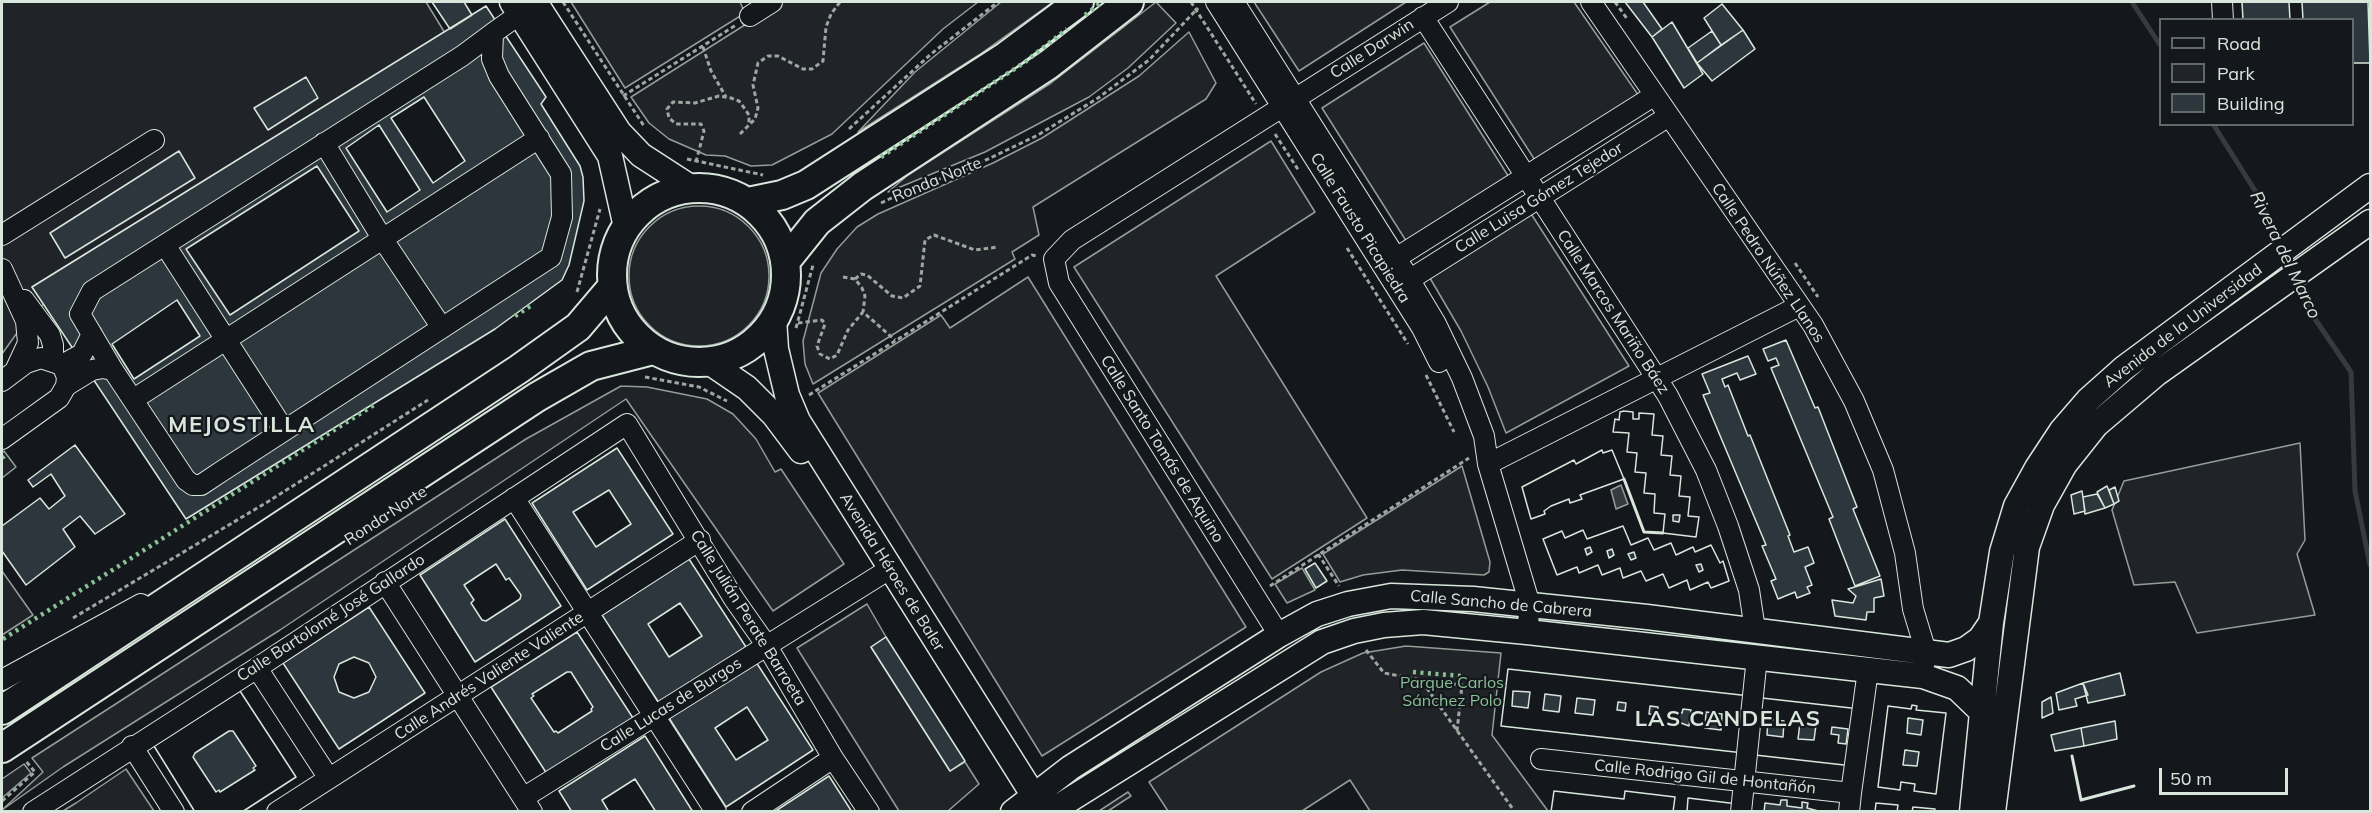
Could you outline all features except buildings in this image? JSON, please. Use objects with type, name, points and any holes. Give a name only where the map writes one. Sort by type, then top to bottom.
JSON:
[{"type":"highway","points":[[748,202],[782,195],[806,185],[1005,57],[1079,2]]},
{"type":"highway","name":"Ronda Norte","points":[[785,262],[817,222],[864,186],[1048,65],[1129,2]]},
{"type":"highway","points":[[694,175],[748,202],[766,218],[778,239],[785,262],[785,291],[789,326],[757,340],[742,350],[709,362],[680,360],[653,350],[633,333],[620,311],[612,287],[612,266],[617,246],[626,227],[644,207],[694,175]]},
{"type":"highway","points":[[2,710],[528,363],[578,327],[612,287]]},
{"type":"highway","name":"Ronda Norte","points":[[12,752],[537,397],[591,366],[653,350]]},
{"type":"main road","points":[[523,6],[619,132],[641,155],[694,175]]},
{"type":"main road","points":[[523,6],[610,156],[626,227]]},
{"type":"main road","name":"Avenida de la Universidad","points":[[1972,812],[1991,623],[2002,552],[2016,506],[2037,468],[2062,430],[2088,400],[2124,368],[2370,186]]},
{"type":"main road","name":"Avenida de la Universidad","points":[[1993,812],[2020,587],[2027,547],[2042,506],[2065,464],[2096,425],[2156,374],[2362,230]]},
{"type":"main road","name":"Avenida Héroes de Baler","points":[[789,326],[776,349],[787,395],[798,421],[1032,807]]},
{"type":"main road","name":"Avenida Héroes de Baler","points":[[709,362],[747,388],[774,416],[795,443],[1032,807]]},
{"type":"main road","name":"Calle Sancho de Cabrera","points":[[1032,807],[1070,768],[1279,635],[1317,614],[1348,604],[1391,596],[1493,601],[1755,630],[1949,655],[1966,649],[1980,639],[1991,623]]},
{"type":"main road","name":"Calle Sancho de Cabrera","points":[[1032,807],[1322,642],[1354,631],[1384,625],[1423,622],[1923,676],[1957,688],[1982,712]]},
{"type":"street","points":[[750,16],[772,2]]},
{"type":"street","name":"Calle Fausto Picapiedra","points":[[1234,2],[1422,328],[1485,457],[1530,605],[1527,632]]},
{"type":"street","name":"Calle Darwin","points":[[1290,102],[1448,2]]},
{"type":"street","name":"Calle Pedro Núñez Llanos","points":[[1591,2],[1813,325],[1854,401],[1883,470],[1905,553],[1913,609],[1926,652]]},
{"type":"street","points":[[2222,2],[2223,18]]},
{"type":"street","name":"Calle Fausto Picapiedra","points":[[1209,3],[1290,102],[1409,279],[1436,324],[1462,378],[1484,436],[1485,457]]},
{"type":"street","points":[[493,33],[492,59],[498,75],[561,174],[562,217],[551,257],[201,485],[193,485],[186,480],[113,370],[80,314],[92,291],[462,56],[493,33],[523,6]]},
{"type":"street","name":"Calle Marcos Mariño Báez","points":[[1423,17],[1657,378],[1706,470],[1728,526],[1749,590],[1755,630]]},
{"type":"street","points":[[462,56],[477,58],[498,75]]},
{"type":"street","name":"Calle Luisa Gómez Tejedor","points":[[1396,258],[1655,95]]},
{"type":"street","points":[[1054,259],[1072,240],[1290,102]]},
{"type":"street","name":"Calle Luisa Gómez Tejedor","points":[[1409,279],[1669,116]]},
{"type":"street","points":[[134,399],[539,138]]},
{"type":"street","points":[[2,235],[154,140]]},
{"type":"street","points":[[324,143],[382,238],[442,328]]},
{"type":"street","points":[[165,245],[284,430]]},
{"type":"street","name":"Calle Santo Tomás de Aquino","points":[[1054,259],[1059,283],[1279,635]]},
{"type":"street","points":[[2,269],[50,335],[58,362],[67,376],[66,386],[59,398],[2,439]]},
{"type":"street","points":[[2,269],[26,321],[28,343],[8,376]]},
{"type":"street","points":[[1485,457],[1657,378],[1799,306]]},
{"type":"street","points":[[8,376],[41,358],[58,362],[82,354],[92,334]]},
{"type":"street","points":[[66,386],[92,370],[103,368],[113,370]]},
{"type":"street","name":"Calle Bartolomé José Gallardo","points":[[33,812],[132,746],[257,668],[627,424]]},
{"type":"street","name":"Calle Julián Perate Barroeta","points":[[627,424],[734,599],[767,646],[833,758],[869,812]]},
{"type":"street","points":[[514,498],[716,812]]},
{"type":"street","points":[[2,680],[272,532]]},
{"type":"street","name":"Calle Andrés Valiente Valiente","points":[[277,812],[328,777],[460,696],[700,540]]},
{"type":"street","points":[[1493,601],[1504,593],[1520,572],[1546,598],[1564,608]]},
{"type":"street","name":"Calle Lucas de Burgos","points":[[528,805],[653,717],[880,575]]},
{"type":"street","points":[[385,582],[528,805]]},
{"type":"street","points":[[1923,676],[1926,652]]},
{"type":"street","points":[[1742,812],[1757,657]]},
{"type":"street","points":[[257,668],[328,777]]},
{"type":"street","points":[[1850,802],[1868,670]]},
{"type":"street","points":[[132,746],[174,812]]},
{"type":"street","points":[[752,812],[833,758]]},
{"type":"street","name":"Calle Rodrigo Gil de Hontañón","points":[[1541,759],[1744,782],[1850,802]]},
{"type":"path","points":[[563,2],[646,128]]},
{"type":"path","points":[[740,134],[749,126],[758,108],[753,86],[758,63],[768,56],[778,56],[803,69],[812,69],[823,61],[826,27],[831,14],[840,2]]},
{"type":"path","points":[[845,132],[930,54],[998,2]]},
{"type":"path","points":[[1191,2],[1254,99],[1255,112],[1260,122],[1266,131],[1275,134],[1301,174]]},
{"type":"path","name":"Ronda Norte","points":[[875,206],[910,189],[963,171],[1038,135],[1098,98],[1149,60],[1196,9],[1209,3]]},
{"type":"path","points":[[623,96],[750,16]]},
{"type":"path","points":[[703,47],[711,71],[726,97]]},
{"type":"path","points":[[694,175],[704,131],[701,124],[676,124],[669,118],[667,109],[673,102],[695,103],[726,97],[739,101],[750,115],[749,126]]},
{"type":"path","points":[[679,156],[694,175]]},
{"type":"path","points":[[694,175],[770,175]]},
{"type":"path","points":[[575,297],[599,218],[601,200]]},
{"type":"path","points":[[843,277],[855,279],[861,274],[867,276],[892,296],[903,298],[920,286],[925,240],[934,236],[975,250],[998,247]]},
{"type":"path","points":[[1345,243],[1413,353]]},
{"type":"path","points":[[804,398],[1032,255],[1054,259]]},
{"type":"path","points":[[789,326],[815,261]]},
{"type":"path","points":[[789,326],[822,320],[825,324],[817,346],[820,354],[830,359],[837,355],[848,330],[863,312],[865,296],[855,279]]},
{"type":"path","points":[[863,312],[896,340]]},
{"type":"path","points":[[1424,371],[1454,432]]},
{"type":"path","points":[[634,375],[674,380],[699,387],[736,406]]},
{"type":"path","points":[[64,624],[269,501],[436,395]]},
{"type":"path","points":[[1258,602],[1273,581],[1485,457]]},
{"type":"path","points":[[1318,553],[1348,604]]},
{"type":"path","points":[[1354,631],[1384,673],[1462,685],[1457,731]]},
{"type":"path","points":[[1420,680],[1515,812]]},
{"type":"path","points":[[2,801],[35,772],[12,752]]},
{"type":"green space","points":[[2,2],[426,2],[445,33],[32,287],[44,304],[29,316],[2,354]]},
{"type":"green space","points":[[571,2],[740,2],[745,13],[625,88]]},
{"type":"green space","points":[[781,2],[978,2],[943,29],[832,134],[772,165],[751,166],[725,156],[706,155],[669,139],[649,123],[631,97]]},
{"type":"green space","points":[[1001,2],[1053,2],[979,55],[858,132],[915,72]]},
{"type":"green space","points":[[1156,2],[1176,23],[1128,68],[1089,97],[985,152],[888,192],[908,175],[1051,83]]},
{"type":"green space","points":[[1254,2],[1406,2],[1299,71]]},
{"type":"green space","points":[[1490,2],[1574,2],[1641,99],[1538,165],[1450,27]]},
{"type":"green space","points":[[1189,32],[1216,83],[1206,99],[1033,207],[1039,235],[1012,252],[1015,259],[813,384],[805,364],[803,341],[821,273],[837,249],[857,227],[878,214],[993,163],[1042,138],[1139,76]]},
{"type":"green space","points":[[1424,43],[1512,182],[1410,247],[1322,108]]},
{"type":"green space","points":[[1271,141],[1315,212],[1216,276],[1367,518],[1272,579],[1074,267]]},
{"type":"green space","points":[[699,206],[726,212],[738,218],[748,227],[757,237],[763,249],[769,276],[763,303],[757,315],[748,325],[738,334],[726,340],[699,346],[672,340],[660,334],[650,325],[641,315],[635,303],[629,276],[635,249],[641,237],[650,227],[660,218],[672,212]]},
{"type":"green space","points":[[1528,209],[1629,366],[1506,433],[1488,387],[1461,331],[1427,273]]},
{"type":"green space","points":[[1028,277],[1246,627],[1042,756],[818,393],[941,315],[950,328]]},
{"type":"green space","points":[[621,386],[647,387],[707,399],[733,414],[756,439],[775,472],[781,469],[844,564],[773,611],[626,399],[280,630],[63,767],[2,810],[43,772],[32,758],[526,439]]},
{"type":"green space","points":[[2300,443],[2305,540],[2297,554],[2315,615],[2197,633],[2175,582],[2134,585],[2112,510],[2124,481]]},
{"type":"green space","points":[[4,451],[16,467],[2,478],[2,453]]},
{"type":"green space","points":[[1462,466],[1490,562],[1489,572],[1484,575],[1402,570],[1363,575],[1340,582],[1323,554]]},
{"type":"green space","points":[[1302,568],[1315,590],[1287,603],[1275,584]]},
{"type":"green space","points":[[2,571],[33,615],[2,635]]},
{"type":"green space","points":[[867,604],[886,637],[871,647],[950,771],[965,762],[979,784],[948,811],[899,811],[797,648]]},
{"type":"green space","name":"Parque Carlos Sánchez Polo","points":[[1406,646],[1501,653],[1492,735],[1548,811],[1370,811],[1350,780],[1302,811],[1168,811],[1149,782],[1321,672],[1363,653]]},
{"type":"green space","points":[[24,764],[31,773],[2,798],[2,779]]},
{"type":"green space","points":[[126,769],[154,811],[63,811],[76,803]]},
{"type":"green space","points":[[1128,792],[1131,796],[1108,811],[1099,811]]},
{"type":"shaded area","points":[[1621,485],[1628,504],[1616,509],[1611,490]]},
{"type":"waterway","name":"Rivera del Marco","points":[[2132,2],[2159,43]]},
{"type":"waterway","name":"Rivera del Marco","points":[[2214,126],[2259,197],[2280,245]]},
{"type":"waterway","name":"Rivera del Marco","points":[[2297,280],[2311,313],[2351,372],[2355,491],[2370,565]]},
{"type":"hedge","points":[[1085,15],[1102,2]]},
{"type":"hedge","points":[[881,157],[1025,62],[1067,29]]},
{"type":"hedge","points":[[515,316],[532,305]]},
{"type":"hedge","points":[[3,639],[374,405]]},
{"type":"hedge","points":[[2,458],[5,455]]},
{"type":"hedge","points":[[1413,672],[1461,676]]},
{"type":"wall","points":[[1624,479],[1644,532],[1663,533]]},
{"type":"wall","points":[[2072,756],[2081,800],[2134,786]]},
{"type":"district","name":"MEJOSTILLA","points":[[242,425]]},
{"type":"district","name":"LAS CANDELAS","points":[[1728,719]]}]
